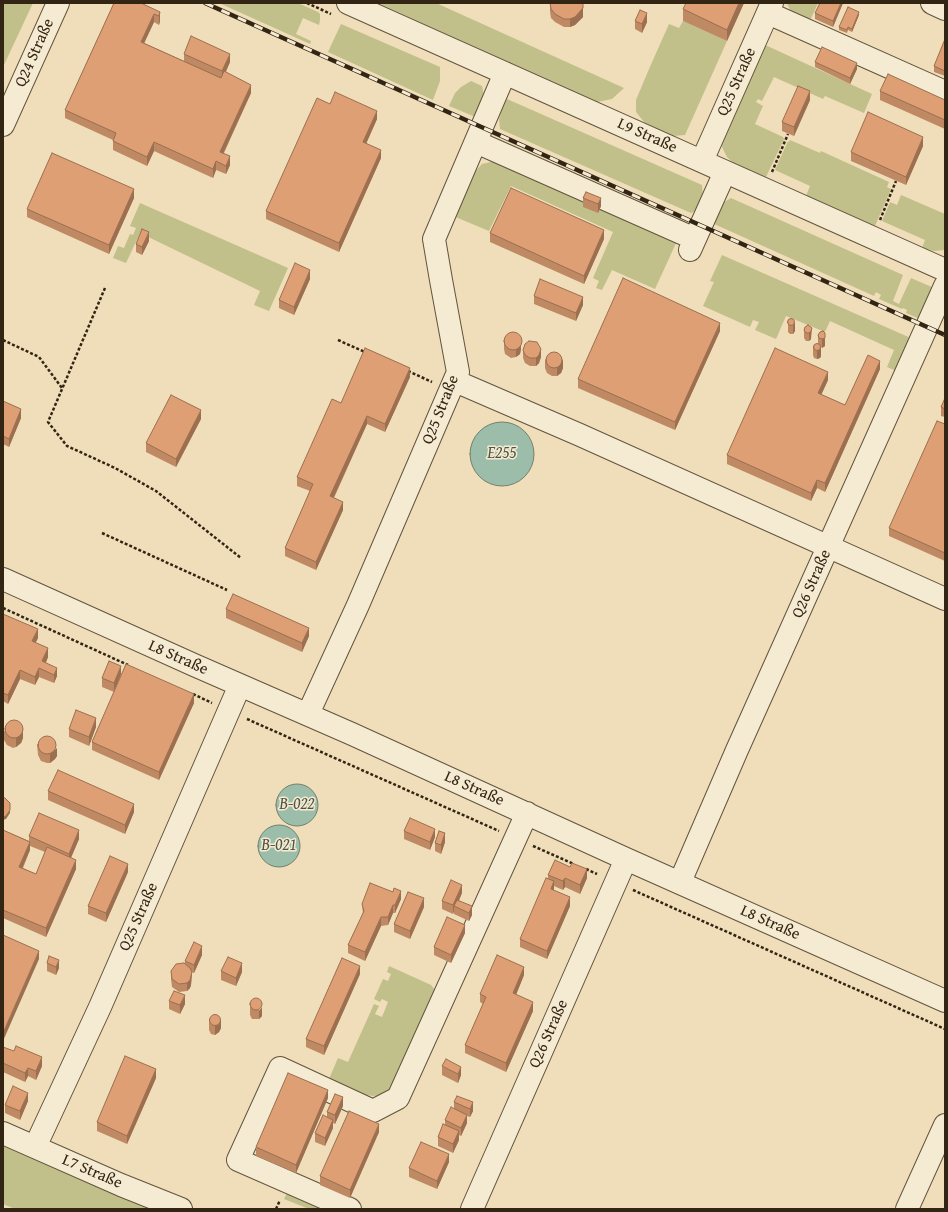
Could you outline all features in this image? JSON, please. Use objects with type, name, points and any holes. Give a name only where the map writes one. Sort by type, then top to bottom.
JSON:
[{"type":"lane","name":"Q24 Straße","points":[[3,125],[58,3]]},
{"type":"lane","name":"L9 Straße","points":[[348,3],[945,270]]},
{"type":"lane","points":[[932,3],[945,9]]},
{"type":"lane","name":"Q25 Straße","points":[[702,162],[770,8]]},
{"type":"lane","points":[[770,8],[945,92]]},
{"type":"lane","name":"Q25 Straße","points":[[308,714],[358,605],[458,372],[440,280],[434,239],[505,73]]},
{"type":"lane","points":[[476,142],[693,245],[725,172]]},
{"type":"lane","name":"Q26 Straße","points":[[680,882],[945,286]]},
{"type":"lane","points":[[453,386],[580,435],[945,599]]},
{"type":"lane","name":"L8 Straße","points":[[3,579],[308,714],[945,1001]]},
{"type":"lane","name":"Q25 Straße","points":[[35,1147],[100,1007],[240,685]]},
{"type":"lane","points":[[350,1209],[238,1160],[280,1068],[373,1111],[398,1098],[527,813]]},
{"type":"lane","name":"Q26 Straße","points":[[472,1209],[626,858]]},
{"type":"lane","points":[[907,1209],[945,1125]]},
{"type":"lane","name":"L7 Straße","points":[[3,1133],[121,1185],[181,1209]]},
{"type":"path","points":[[764,190],[788,134]]},
{"type":"path","points":[[872,238],[896,182]]},
{"type":"path","points":[[105,288],[48,422],[66,446],[116,468],[156,491],[241,558]]},
{"type":"path","points":[[3,340],[39,357],[62,388]]},
{"type":"path","points":[[338,340],[373,356]]},
{"type":"path","points":[[402,368],[453,386]]},
{"type":"path","points":[[102,533],[227,590]]},
{"type":"path","points":[[3,608],[134,668]]},
{"type":"path","points":[[192,694],[945,1029]]},
{"type":"shaded area","points":[[3,3],[33,3],[3,67]]},
{"type":"shaded area","points":[[219,3],[298,3],[318,12],[320,14],[320,20],[319,25],[303,18],[296,34],[311,41],[310,44]]},
{"type":"shaded area","points":[[378,3],[436,3],[624,88],[612,99],[597,102]]},
{"type":"shaded area","points":[[787,3],[818,3],[808,25],[791,12]]},
{"type":"shaded area","points":[[683,21],[727,41],[685,135],[672,136],[645,123],[636,112],[636,100],[669,24],[679,28]]},
{"type":"shaded area","points":[[341,24],[440,67],[440,81],[433,100],[328,52]]},
{"type":"shaded area","points":[[763,44],[872,94],[864,113],[825,96],[823,99],[774,77],[762,101],[758,99],[756,102],[763,106],[755,124],[783,137],[784,139],[766,177],[734,164],[727,157],[722,147],[722,138]]},
{"type":"shaded area","points":[[471,81],[482,86],[485,100],[478,118],[449,106],[455,93]]},
{"type":"shaded area","points":[[507,99],[702,185],[703,197],[697,210],[691,213],[500,129],[499,119]]},
{"type":"shaded area","points":[[790,140],[820,153],[821,151],[889,182],[887,187],[891,189],[875,226],[806,196],[810,186],[775,170],[788,141],[789,142]]},
{"type":"shaded area","points":[[495,161],[601,206],[677,241],[655,289],[612,270],[602,290],[596,288],[599,281],[593,278],[613,232],[511,186],[489,231],[453,216],[473,174],[482,164]]},
{"type":"shaded area","points":[[901,195],[945,214],[945,250],[934,251],[922,248],[925,240],[882,221],[890,202],[897,205]]},
{"type":"shaded area","points":[[731,198],[903,275],[893,301],[899,304],[911,278],[934,288],[922,320],[906,313],[907,310],[903,308],[902,309],[879,299],[881,295],[876,292],[874,296],[712,223],[721,204]]},
{"type":"shaded area","points":[[140,203],[288,268],[269,311],[254,305],[260,291],[140,233],[126,263],[113,258],[118,246],[124,248],[130,234],[133,235],[136,228],[130,226]]},
{"type":"shaded area","points":[[722,255],[913,339],[899,372],[887,367],[894,350],[830,321],[825,332],[786,316],[776,339],[755,330],[759,322],[753,320],[750,327],[703,306],[714,282],[710,281]]},
{"type":"shaded area","points":[[389,966],[431,985],[435,990],[395,1088],[385,1095],[364,1095],[329,1079],[338,1058],[348,1062],[374,1004],[379,1006],[375,1014],[382,1017],[388,1002],[382,999],[380,1002],[374,999],[383,979],[388,981],[391,974],[387,972]]},
{"type":"shaded area","points":[[3,1142],[162,1209],[15,1209],[3,1204]]},
{"type":"shaded area","points":[[289,1189],[335,1209],[309,1209],[284,1199]]},
{"type":"water","name":"E255","points":[[502,422],[514,424],[525,431],[532,442],[534,454],[532,466],[525,477],[514,484],[502,486],[490,484],[479,477],[472,466],[470,454],[472,442],[479,431],[490,424]]},
{"type":"water","name":"B-022","points":[[293,784],[301,784],[309,787],[315,793],[318,805],[315,817],[309,823],[301,826],[293,826],[285,823],[279,817],[276,809],[276,801],[279,793],[285,787]]},
{"type":"water","name":"B-021","points":[[275,825],[283,825],[291,828],[297,834],[300,846],[297,858],[291,864],[283,867],[275,867],[267,864],[261,858],[258,850],[258,842],[261,834],[267,828]]},
{"type":"building","points":[[114,3],[141,3],[160,12],[159,16],[154,14],[141,42],[221,78],[224,71],[251,85],[220,152],[230,156],[226,166],[216,161],[213,169],[154,142],[147,157],[113,141],[116,133],[65,110]]},
{"type":"building","points":[[550,3],[583,3],[583,8],[575,17],[564,19],[555,14],[551,9]]},
{"type":"building","points":[[686,3],[739,3],[727,30],[683,9]]},
{"type":"building","points":[[820,3],[841,3],[833,21],[815,13]]},
{"type":"building","points":[[848,7],[859,12],[852,29],[848,27],[847,30],[839,27]]},
{"type":"building","points":[[640,10],[647,13],[642,24],[635,21]]},
{"type":"building","points":[[191,36],[230,54],[222,71],[184,54]]},
{"type":"building","points":[[945,39],[945,71],[934,66]]},
{"type":"building","points":[[822,47],[857,63],[850,78],[815,62]]},
{"type":"building","points":[[888,74],[945,100],[945,120],[880,91]]},
{"type":"building","points":[[798,86],[810,91],[794,127],[782,122]]},
{"type":"building","points":[[335,92],[377,111],[363,142],[381,150],[339,243],[266,211],[317,98],[330,104]]},
{"type":"building","points":[[868,112],[923,137],[906,177],[851,152]]},
{"type":"building","points":[[52,153],[134,189],[109,245],[27,209]]},
{"type":"building","points":[[511,188],[604,230],[584,276],[490,233]]},
{"type":"building","points":[[586,192],[601,198],[598,204],[583,198]]},
{"type":"building","points":[[142,229],[149,232],[142,247],[136,244]]},
{"type":"building","points":[[295,263],[310,270],[294,307],[279,300]]},
{"type":"building","points":[[623,278],[720,323],[675,422],[578,379]]},
{"type":"building","points":[[540,279],[583,297],[576,313],[534,296]]},
{"type":"building","points":[[791,318],[794,319],[794,325],[791,326],[788,325],[787,322],[788,319]]},
{"type":"building","points":[[808,325],[812,328],[809,333],[806,333],[804,330]]},
{"type":"building","points":[[823,331],[825,333],[825,338],[819,338],[818,335]]},
{"type":"building","points":[[513,332],[519,335],[522,341],[519,347],[513,350],[507,347],[504,341],[507,335]]},
{"type":"building","points":[[529,341],[537,342],[541,349],[536,358],[530,358],[525,355],[523,350],[525,344]]},
{"type":"building","points":[[817,343],[820,344],[820,350],[817,351],[814,350],[813,347],[814,344]]},
{"type":"building","points":[[365,348],[410,368],[385,424],[367,416],[330,496],[343,502],[316,562],[285,548],[313,484],[297,477],[332,399],[341,403]]},
{"type":"building","points":[[775,348],[828,372],[818,393],[845,405],[868,355],[880,361],[825,483],[817,480],[811,493],[727,455]]},
{"type":"building","points":[[551,352],[557,352],[562,357],[560,366],[557,368],[551,368],[546,363],[546,357]]},
{"type":"building","points":[[171,395],[201,410],[176,459],[146,443]]},
{"type":"building","points":[[945,398],[945,409],[941,407]]},
{"type":"building","points":[[3,401],[21,409],[9,439],[3,436]]},
{"type":"building","points":[[937,421],[945,424],[945,553],[889,528]]},
{"type":"building","points":[[233,594],[309,628],[302,643],[226,609]]},
{"type":"building","points":[[3,614],[38,629],[32,641],[48,648],[42,661],[57,668],[54,675],[39,668],[35,677],[20,670],[8,695],[3,693]]},
{"type":"building","points":[[109,661],[121,666],[114,683],[102,678]]},
{"type":"building","points":[[126,664],[194,694],[159,772],[92,742]]},
{"type":"building","points":[[76,710],[96,718],[89,737],[69,729]]},
{"type":"building","points":[[10,720],[18,720],[23,725],[21,736],[18,738],[10,738],[5,733],[5,725]]},
{"type":"building","points":[[43,736],[51,736],[56,741],[54,752],[51,754],[43,754],[38,749],[38,741]]},
{"type":"building","points":[[58,770],[134,804],[125,825],[48,791]]},
{"type":"building","points":[[3,797],[10,803],[10,810],[6,816],[3,817]]},
{"type":"building","points":[[39,813],[79,830],[69,854],[29,836]]},
{"type":"building","points":[[410,818],[435,829],[430,842],[404,831]]},
{"type":"building","points":[[3,830],[30,842],[19,867],[36,874],[47,847],[76,860],[46,928],[3,910]]},
{"type":"building","points":[[439,831],[445,833],[441,845],[435,843]]},
{"type":"building","points":[[110,856],[128,864],[106,913],[88,906]]},
{"type":"building","points":[[555,860],[570,867],[572,863],[587,869],[580,885],[565,878],[563,881],[548,875]]},
{"type":"building","points":[[546,878],[554,881],[551,889],[570,897],[547,951],[520,939]]},
{"type":"building","points":[[451,880],[462,885],[453,905],[442,901]]},
{"type":"building","points":[[370,883],[393,892],[394,888],[401,891],[388,917],[381,917],[365,952],[348,945],[364,911],[362,904]]},
{"type":"building","points":[[408,892],[424,898],[410,931],[394,924]]},
{"type":"building","points":[[457,900],[472,906],[469,913],[454,906]]},
{"type":"building","points":[[447,917],[465,925],[451,955],[434,947]]},
{"type":"building","points":[[3,935],[39,951],[3,1033]]},
{"type":"building","points":[[194,942],[202,946],[194,965],[185,961]]},
{"type":"building","points":[[497,955],[524,967],[513,993],[533,1002],[506,1063],[465,1045],[486,997],[480,994]]},
{"type":"building","points":[[49,956],[59,960],[56,967],[47,963]]},
{"type":"building","points":[[228,957],[242,963],[236,978],[221,971]]},
{"type":"building","points":[[342,958],[360,966],[324,1046],[306,1039]]},
{"type":"building","points":[[184,963],[192,972],[190,980],[187,983],[179,984],[172,979],[171,971],[176,964]]},
{"type":"building","points":[[174,991],[185,995],[180,1005],[169,1001]]},
{"type":"building","points":[[258,998],[261,999],[261,1009],[254,1010],[251,1009],[250,1002],[251,999]]},
{"type":"building","points":[[215,1014],[219,1016],[221,1020],[219,1024],[215,1026],[211,1024],[209,1020],[211,1016]]},
{"type":"building","points":[[16,1046],[42,1057],[36,1071],[28,1068],[25,1073],[3,1063],[3,1047],[14,1051]]},
{"type":"building","points":[[125,1056],[156,1069],[127,1136],[97,1122]]},
{"type":"building","points":[[446,1059],[461,1067],[458,1074],[442,1066]]},
{"type":"building","points":[[288,1073],[328,1090],[296,1165],[256,1147]]},
{"type":"building","points":[[13,1086],[28,1093],[20,1111],[5,1105]]},
{"type":"building","points":[[335,1094],[343,1097],[335,1115],[327,1112]]},
{"type":"building","points":[[457,1096],[473,1102],[470,1109],[454,1102]]},
{"type":"building","points":[[451,1107],[467,1115],[461,1128],[445,1120]]},
{"type":"building","points":[[349,1111],[379,1124],[350,1190],[320,1176]]},
{"type":"building","points":[[323,1115],[333,1120],[325,1138],[315,1133]]},
{"type":"building","points":[[443,1124],[459,1131],[453,1144],[438,1137]]},
{"type":"building","points":[[421,1142],[449,1154],[437,1181],[409,1168]]},
{"type":"railway","points":[[205,3],[945,335]]}]
